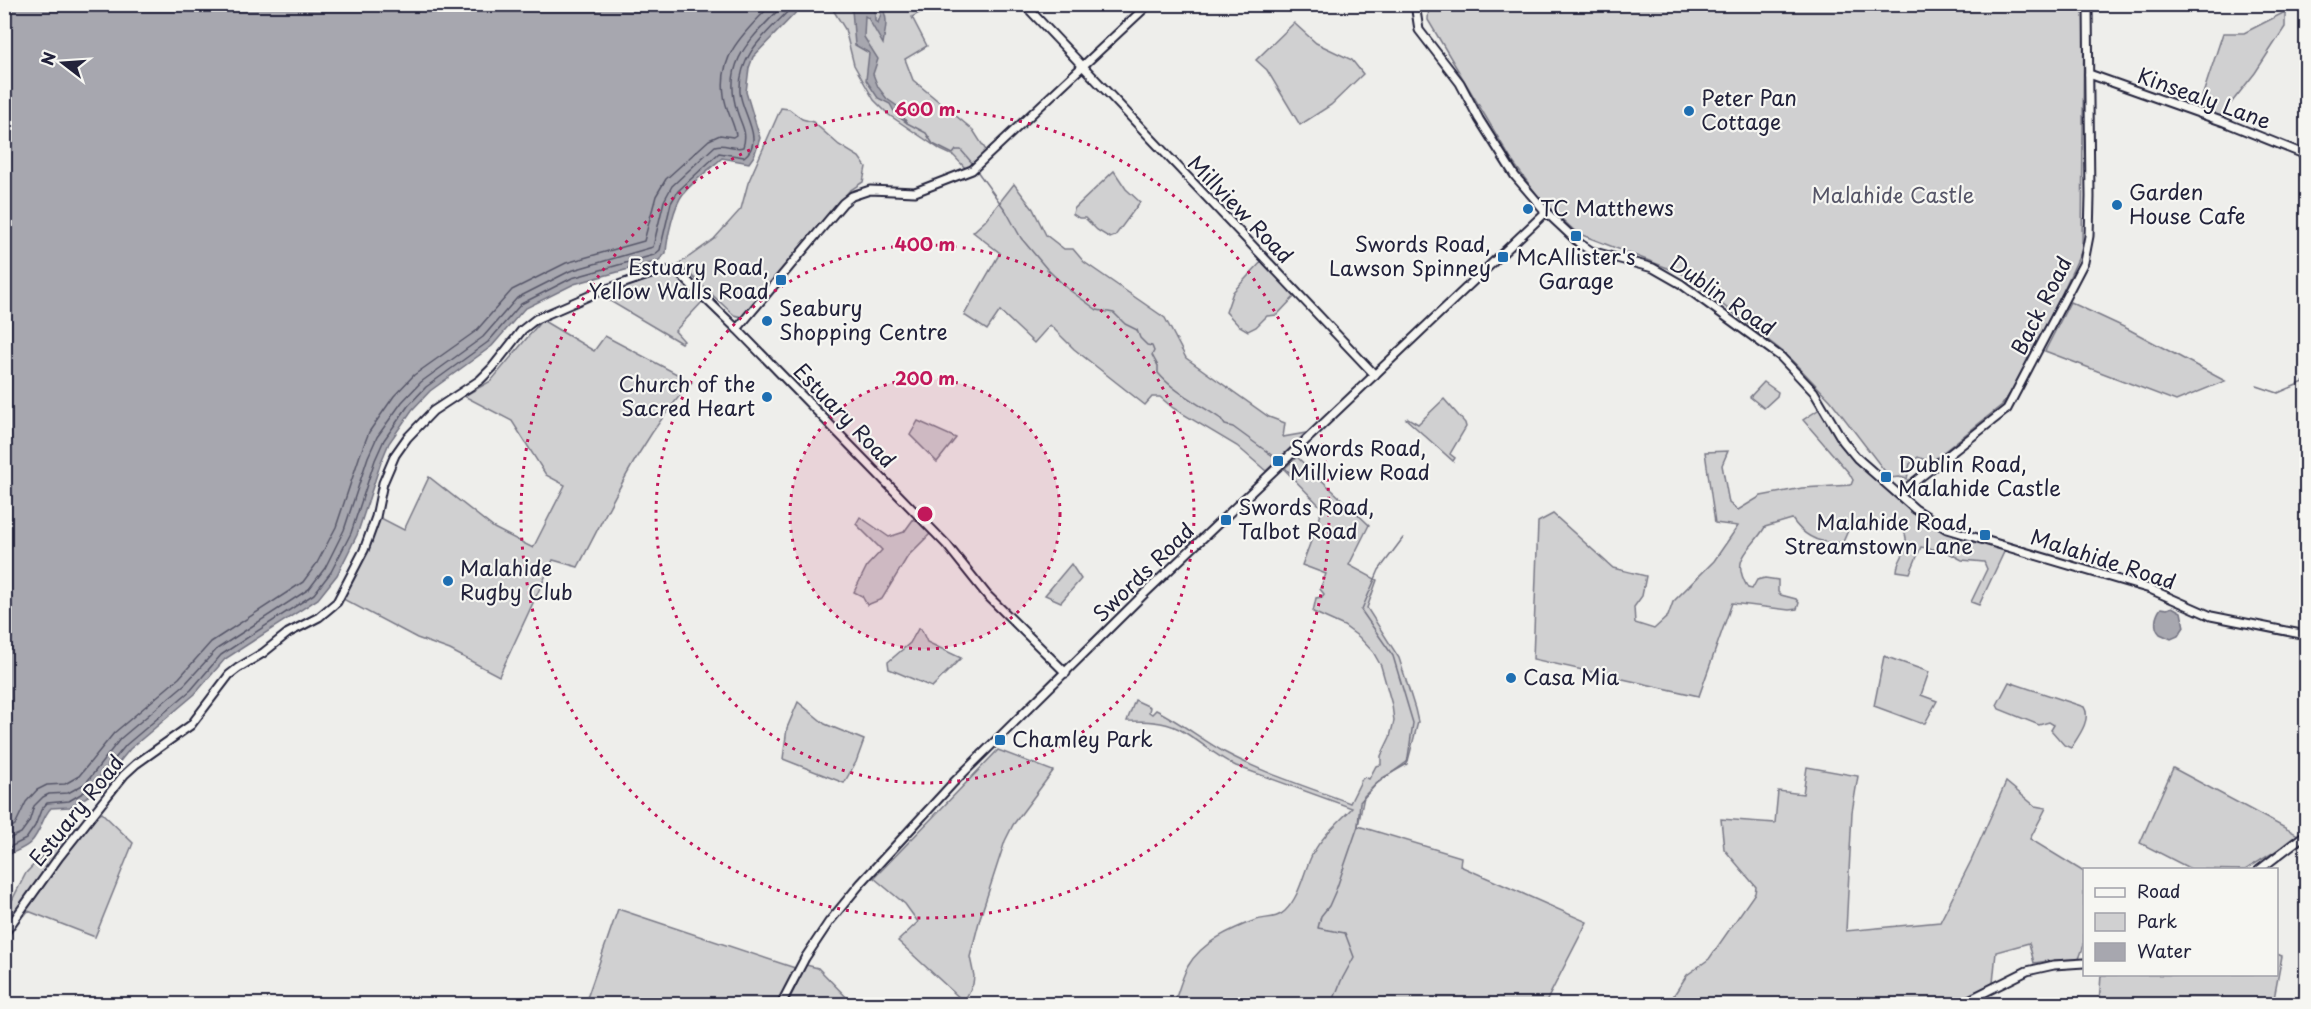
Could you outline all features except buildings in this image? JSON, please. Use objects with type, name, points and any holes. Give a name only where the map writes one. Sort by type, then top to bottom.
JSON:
[{"type":"street","name":"Millview Road","points":[[1024,4],[1375,375]]},
{"type":"street","points":[[737,329],[843,203],[852,196],[870,190],[915,192],[974,167],[1149,4]]},
{"type":"street","name":"Dublin Road","points":[[1415,4],[1419,30],[1460,83],[1479,119],[1515,176],[1546,212],[1579,243],[1591,251],[1653,268],[1681,284],[1781,357],[1814,392],[1843,441],[1857,458],[1899,494]]},
{"type":"street","name":"Back Road","points":[[1899,494],[2012,403],[2084,262],[2089,236],[2090,197],[2088,4]]},
{"type":"street","name":"Kinsealy Lane","points":[[2089,74],[2224,122],[2307,155]]},
{"type":"street","name":"Swords Road","points":[[781,1005],[792,981],[816,941],[861,883],[954,782],[1144,594],[1546,212]]},
{"type":"street","name":"Estuary Road","points":[[4,934],[59,857],[124,775],[191,725],[238,668],[295,629],[319,617],[337,602],[370,535],[383,483],[395,455],[407,438],[433,411],[480,380],[522,330],[536,319],[564,306],[666,270],[680,274],[737,329],[946,545],[987,595],[1066,673]]},
{"type":"street","name":"Malahide Road","points":[[1899,494],[1915,509],[1947,529],[2150,589],[2215,617],[2307,635]]},
{"type":"street","points":[[2262,868],[2307,834]]},
{"type":"street","points":[[1961,1005],[2027,971],[2054,965],[2083,963]]},
{"type":"green space","name":"Malahide Castle","points":[[1429,4],[2084,5],[2082,250],[2011,392],[2002,405],[1931,462],[1918,457],[1910,464],[1907,479],[1890,478],[1831,401],[1787,355],[1683,274],[1577,233],[1540,199],[1512,161],[1428,20]]},
{"type":"green space","points":[[830,5],[933,5],[912,17],[927,46],[905,59],[913,80],[973,130],[989,155],[968,171],[954,156],[941,150],[889,115],[874,100],[854,65],[845,29]]},
{"type":"green space","points":[[2285,12],[2285,27],[2255,73],[2220,117],[2198,109],[2223,33],[2244,33]]},
{"type":"green space","points":[[1294,23],[1316,43],[1352,60],[1363,74],[1331,105],[1300,125],[1267,70],[1256,60]]},
{"type":"green space","points":[[781,108],[789,109],[802,119],[813,122],[839,145],[859,157],[866,167],[863,182],[849,191],[747,315],[742,317],[734,315],[679,264],[714,239],[741,209],[748,183]]},
{"type":"green space","points":[[1114,171],[1126,189],[1140,202],[1115,236],[1110,238],[1097,230],[1085,218],[1079,218],[1073,214],[1074,209]]},
{"type":"green space","points":[[1014,184],[1033,209],[1046,235],[1064,249],[1073,249],[1084,262],[1165,318],[1186,358],[1269,417],[1285,423],[1283,437],[1306,433],[1266,471],[1237,446],[1173,408],[1160,397],[1152,397],[1145,405],[1074,349],[1050,325],[1034,343],[1000,311],[987,330],[964,315],[1000,253],[973,232],[985,221]]},
{"type":"green space","points":[[1262,261],[1295,296],[1277,315],[1267,316],[1256,327],[1248,331],[1238,325],[1226,312],[1233,292]]},
{"type":"green space","points":[[653,274],[677,277],[687,283],[704,300],[675,331],[684,341],[681,343],[598,294]]},
{"type":"green space","points":[[2070,302],[2128,329],[2225,381],[2176,401],[2045,351]]},
{"type":"green space","points":[[542,320],[594,351],[605,336],[692,382],[658,424],[643,447],[578,567],[553,560],[499,676],[450,650],[417,638],[343,599],[379,517],[404,530],[429,477],[494,528],[533,548],[565,485],[546,475],[512,421],[464,396],[491,381]]},
{"type":"green space","points":[[1764,382],[1778,392],[1777,396],[1764,408],[1750,397]]},
{"type":"green space","points":[[1444,399],[1466,427],[1450,454],[1455,458],[1453,461],[1406,419],[1418,424]]},
{"type":"green space","points":[[1821,408],[1841,445],[1893,492],[1911,512],[1946,533],[2005,550],[1979,605],[1971,602],[1987,569],[1984,562],[1962,560],[1945,551],[1921,547],[1910,573],[1897,571],[1906,544],[1905,534],[1901,528],[1885,524],[1850,526],[1843,542],[1835,543],[1820,541],[1808,535],[1792,519],[1765,527],[1744,555],[1741,569],[1748,588],[1752,589],[1757,580],[1765,578],[1778,580],[1778,592],[1796,599],[1799,603],[1797,609],[1732,603],[1699,696],[1533,659],[1538,522],[1553,514],[1613,568],[1646,576],[1642,596],[1634,607],[1635,623],[1654,629],[1668,616],[1673,602],[1714,561],[1738,526],[1715,523],[1705,452],[1728,451],[1722,465],[1729,503],[1738,510],[1761,496],[1802,488],[1851,485],[1853,480],[1849,473],[1803,420]]},
{"type":"green space","points":[[918,421],[956,438],[937,462],[910,435]]},
{"type":"green space","points":[[1297,457],[1369,525],[1349,565],[1377,580],[1367,608],[1399,658],[1418,722],[1408,761],[1364,796],[1358,826],[1461,857],[1460,866],[1587,922],[1545,1004],[1174,1004],[1188,966],[1209,943],[1256,920],[1285,911],[1295,898],[1317,847],[1352,808],[1236,766],[1173,726],[1154,722],[1127,721],[1135,700],[1150,707],[1149,712],[1152,714],[1156,710],[1239,760],[1350,803],[1362,779],[1365,777],[1369,779],[1376,766],[1381,765],[1381,756],[1390,737],[1394,721],[1381,666],[1373,652],[1359,637],[1344,626],[1313,612],[1316,598],[1324,594],[1320,589],[1326,574],[1302,565],[1320,517],[1321,507],[1284,469]]},
{"type":"green space","points":[[860,517],[889,537],[904,532],[915,517],[931,533],[908,556],[882,599],[867,605],[862,596],[854,592],[867,566],[882,550],[856,524]]},
{"type":"green space","points":[[1071,564],[1081,579],[1061,602],[1045,595]]},
{"type":"green space","points":[[918,629],[921,629],[927,642],[961,658],[932,687],[889,669],[888,662],[910,643]]},
{"type":"green space","points":[[1884,656],[1929,672],[1921,695],[1937,701],[1925,723],[1874,706]]},
{"type":"green space","points":[[2009,682],[2084,707],[2085,722],[2071,748],[2064,745],[2051,730],[2054,725],[2049,722],[2039,725],[1999,709],[1997,705]]},
{"type":"green space","points":[[798,702],[825,724],[864,740],[856,762],[844,783],[783,759],[787,728]]},
{"type":"green space","points":[[998,750],[1053,771],[1013,825],[1005,841],[970,957],[974,976],[973,984],[964,1002],[898,941],[918,922],[905,904],[874,878]]},
{"type":"green space","points":[[1807,767],[1858,776],[1852,812],[1846,931],[1940,922],[1971,861],[2006,782],[2035,806],[2046,808],[2030,839],[2083,871],[2083,948],[2079,959],[2034,963],[2029,943],[1996,952],[1993,983],[1953,1004],[1670,1004],[1687,975],[1709,959],[1755,893],[1756,887],[1724,849],[1721,819],[1775,823],[1778,791],[1803,794]]},
{"type":"green space","points":[[2173,768],[2300,836],[2248,868],[2189,868],[2140,843]]},
{"type":"green space","points":[[102,813],[133,843],[95,937],[28,911],[25,915],[16,913],[5,924],[4,916],[26,873],[50,844],[63,837],[75,842]]},
{"type":"green space","points":[[618,909],[795,968],[777,1004],[576,1004],[578,998],[586,1001]]},
{"type":"green space","points":[[2278,954],[2282,956],[2273,1004],[2099,1004],[2101,976],[2278,976]]},
{"type":"green space","points":[[806,965],[818,968],[853,1004],[787,1004]]},
{"type":"water","points":[[5,4],[803,5],[753,57],[749,68],[746,92],[760,138],[754,156],[749,163],[722,158],[687,189],[674,214],[666,253],[658,261],[574,284],[524,309],[492,346],[430,391],[412,410],[389,443],[357,535],[337,575],[318,599],[225,659],[195,694],[130,749],[95,792],[70,807],[51,808],[31,842],[5,857]]},
{"type":"water","points":[[848,5],[866,5],[875,12],[875,21],[878,23],[881,14],[875,8],[880,5],[885,14],[883,44],[865,16],[864,37],[878,59],[873,74],[878,87],[887,99],[897,106],[907,123],[896,115],[890,104],[878,98],[866,80],[869,53],[855,45],[852,10]]},
{"type":"water","points":[[2172,607],[2181,612],[2184,627],[2178,636],[2171,639],[2160,634],[2156,628],[2156,621],[2161,608]]},
{"type":"waterway","points":[[907,123],[926,133],[933,144],[953,154],[956,150],[961,150],[973,164]]},
{"type":"waterway","points":[[977,171],[1006,211],[1021,238],[1047,269],[1068,289],[1097,310],[1114,313],[1125,324],[1137,330],[1140,338],[1147,345],[1152,346],[1154,351],[1152,355],[1158,366],[1158,373],[1172,387],[1277,459]]},
{"type":"waterway","points":[[2257,386],[2278,393],[2306,381]]},
{"type":"waterway","points":[[1285,468],[1289,472]]},
{"type":"waterway","points":[[1362,609],[1379,570],[1403,538]]},
{"type":"waterway","points":[[1332,1004],[1354,957],[1345,933],[1318,928],[1321,916],[1329,906],[1336,890],[1358,826],[1360,802],[1381,779],[1407,764],[1413,723],[1393,656],[1361,610]]},
{"type":"place","name":"Peter Pan Cottage","points":[[1689,111]]},
{"type":"place","name":"Garden House Cafe","points":[[2117,205]]},
{"type":"place","name":"TC Matthews","points":[[1528,209]]},
{"type":"place","name":"McAllister's Garage","points":[[1576,236]]},
{"type":"place","name":"Swords Road, Lawson Spinney","points":[[1503,257]]},
{"type":"place","name":"Estuary Road, Yellow Walls Road","points":[[781,280]]},
{"type":"place","name":"Seabury Shopping Centre","points":[[767,321]]},
{"type":"place","name":"Church of the Sacred Heart","points":[[767,397]]},
{"type":"place","name":"Swords Road, Millview Road","points":[[1278,461]]},
{"type":"place","name":"Dublin Road, Malahide Castle","points":[[1886,477]]},
{"type":"place","name":"Swords Road, Talbot Road","points":[[1226,520]]},
{"type":"place","name":"Malahide Road, Streamstown Lane","points":[[1985,535]]},
{"type":"place","name":"Malahide Rugby Club","points":[[448,581]]},
{"type":"place","name":"Casa Mia","points":[[1511,678]]},
{"type":"place","name":"Chamley Park","points":[[1000,740]]}]
